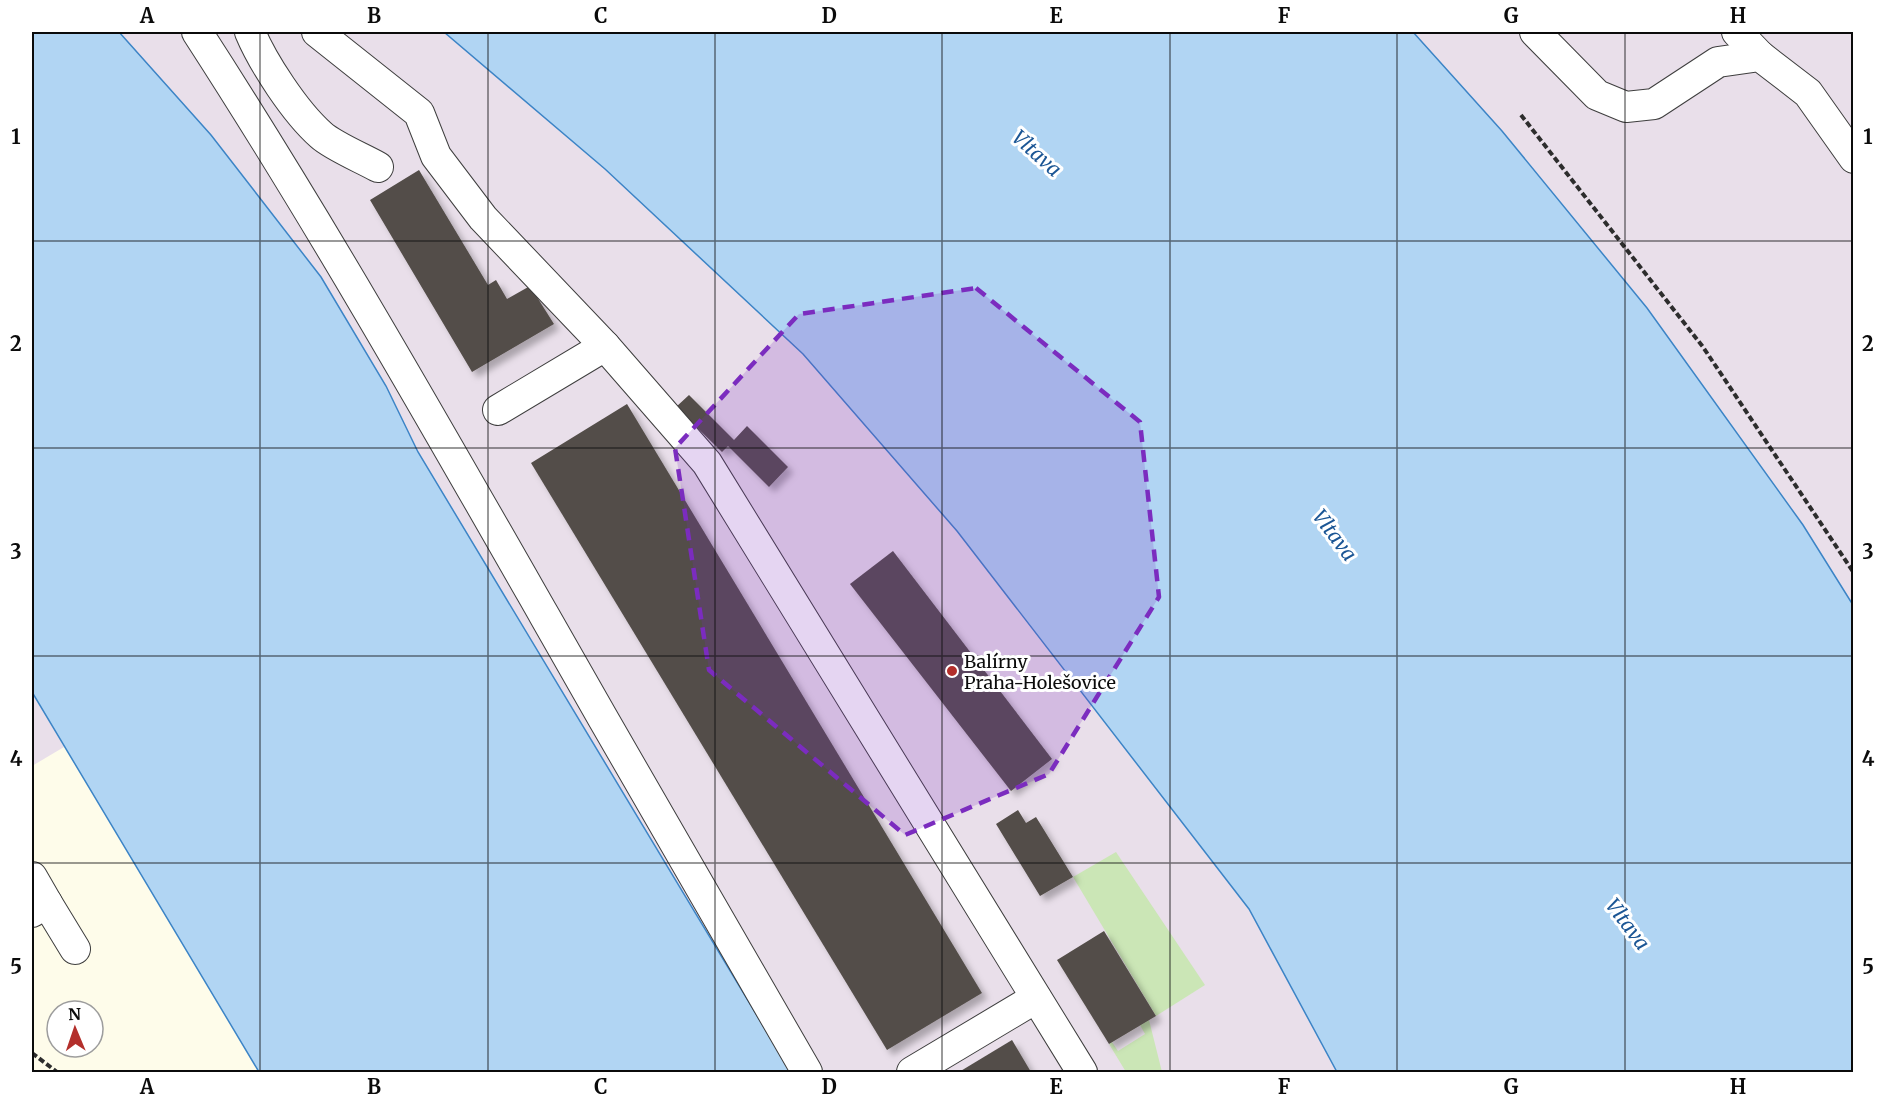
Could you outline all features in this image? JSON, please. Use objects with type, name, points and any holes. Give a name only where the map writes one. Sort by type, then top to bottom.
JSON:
[{"type":"street","points":[[197,32],[264,134],[386,339],[657,815],[807,1072]]},
{"type":"street","points":[[250,32],[257,49],[288,97],[322,136],[378,167]]},
{"type":"street","points":[[317,32],[419,113],[436,156],[483,218],[605,346],[707,463],[1082,1072]]},
{"type":"street","points":[[1535,32],[1597,95],[1626,107],[1654,104],[1718,62],[1760,56]]},
{"type":"street","points":[[1737,32],[1760,56],[1808,93],[1854,158]]},
{"type":"street","points":[[498,410],[605,346]]},
{"type":"street","points":[[32,877],[39,907],[75,949]]},
{"type":"street","points":[[912,1072],[1036,998]]},
{"type":"path","points":[[1521,115],[1703,347],[1854,573]]},
{"type":"path","points":[[32,1053],[57,1072]]},
{"type":"highlighted area","points":[[976,288],[1140,422],[1159,597],[1049,774],[905,835],[709,670],[675,448],[799,314]]},
{"type":"shaded area","points":[[119,32],[444,32],[605,169],[803,354],[957,531],[1249,909],[1337,1072],[791,1072],[418,452],[386,386],[321,277],[211,135]]},
{"type":"shaded area","points":[[1413,32],[1853,32],[1853,605],[1803,525],[1647,308],[1502,131]]},
{"type":"shaded area","points":[[32,692],[64,747],[32,766]]},
{"type":"green space","points":[[1116,852],[1205,985],[1156,1016],[1073,877]]},
{"type":"green space","points":[[1149,1020],[1162,1072],[1126,1072],[1109,1044],[1112,1042],[1118,1051],[1145,1034],[1140,1025]]},
{"type":"water","points":[[32,32],[119,32],[211,135],[321,277],[386,386],[418,452],[791,1072],[259,1072],[32,692]]},
{"type":"water","name":"Vltava","points":[[444,32],[1413,32],[1502,131],[1647,308],[1803,525],[1853,605],[1853,1072],[1337,1072],[1249,909],[957,531],[803,354],[605,169]]},
{"type":"building","points":[[419,170],[488,285],[496,280],[507,299],[530,286],[554,324],[472,372],[370,200]]},
{"type":"building","points":[[689,395],[734,440],[747,426],[788,467],[769,487],[728,446],[722,452],[676,407]]},
{"type":"building","points":[[627,404],[982,993],[887,1050],[531,463]]},
{"type":"building","name":"Balírny Praha-Holešovice","points":[[893,551],[1052,759],[1011,791],[850,584]]},
{"type":"building","points":[[1018,810],[1026,823],[1036,817],[1073,877],[1040,896],[996,824]]},
{"type":"building","points":[[1104,931],[1156,1016],[1109,1044],[1057,960]]},
{"type":"building","points":[[1012,1040],[1031,1072],[959,1072]]},
{"type":"place","name":"Balírny Praha-Holešovice","points":[[952,671]]}]
